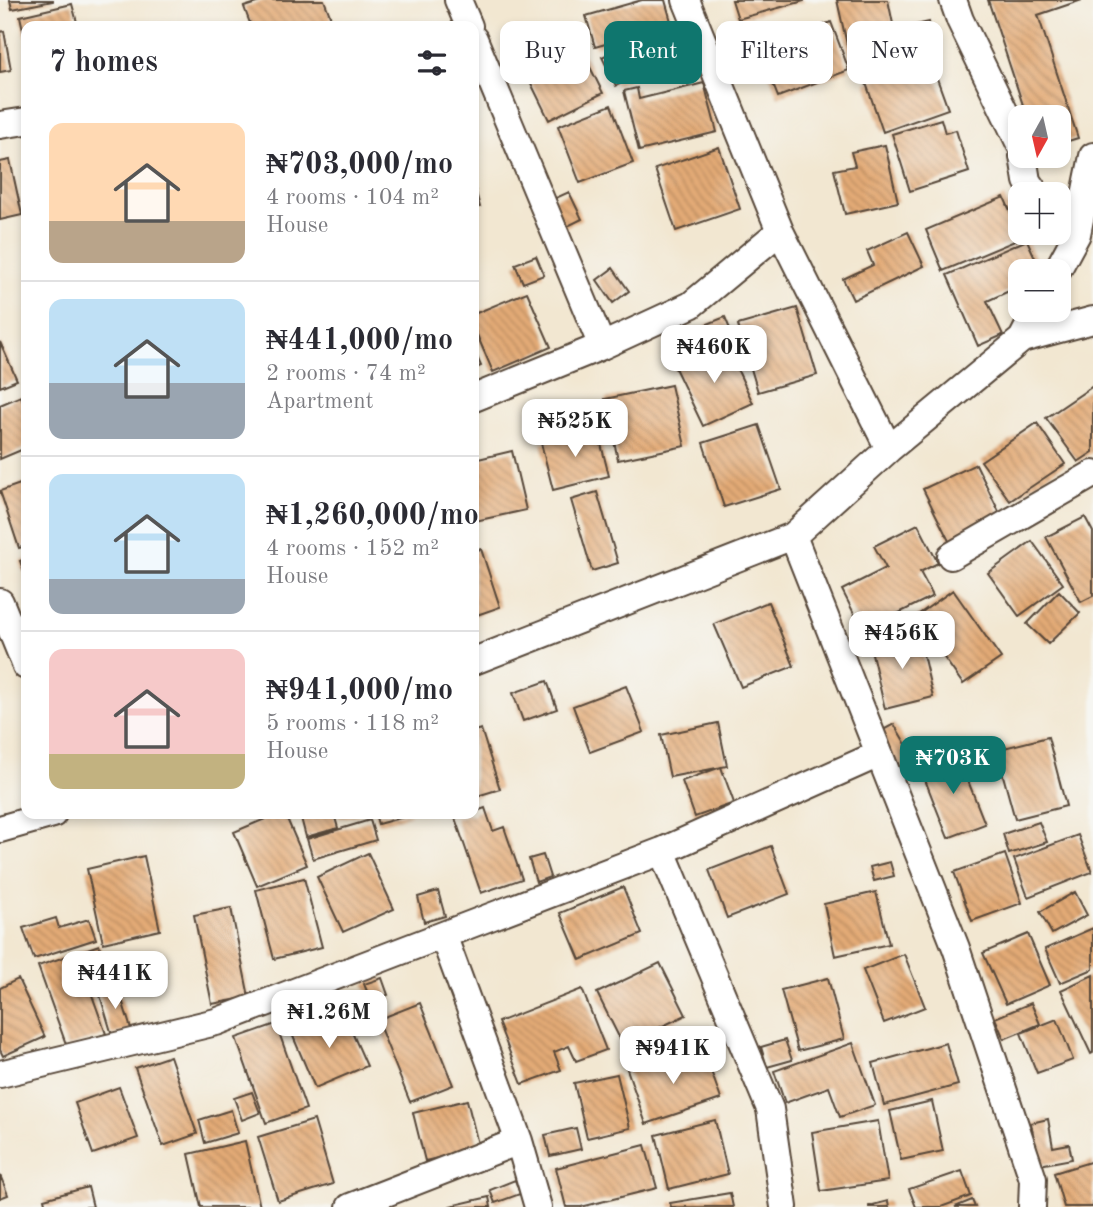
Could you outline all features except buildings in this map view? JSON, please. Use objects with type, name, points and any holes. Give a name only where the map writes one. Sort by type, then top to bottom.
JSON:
[{"type":"street","points":[[458,0],[467,21]]},
{"type":"street","points":[[685,0],[780,231],[890,449]]},
{"type":"street","points":[[953,0],[1008,119]]},
{"type":"street","points":[[479,51],[603,346]]},
{"type":"street","points":[[0,125],[21,122]]},
{"type":"street","points":[[1071,218],[1093,156]]},
{"type":"street","points":[[479,396],[603,346],[691,305],[780,231]]},
{"type":"street","points":[[1022,339],[1093,320]]},
{"type":"street","points":[[479,659],[793,536],[890,449],[1022,339],[1031,322]]},
{"type":"street","points":[[951,556],[1093,474]]},
{"type":"street","points":[[793,536],[956,948],[1033,1179],[1032,1207]]},
{"type":"street","points":[[0,602],[21,654]]},
{"type":"street","points":[[0,1074],[216,1022],[662,851],[879,754]]},
{"type":"street","points":[[0,829],[35,819]]},
{"type":"street","points":[[662,851],[770,1109],[784,1207]]},
{"type":"street","points":[[443,935],[519,1141],[538,1207]]},
{"type":"street","points":[[349,1207],[519,1141]]}]
